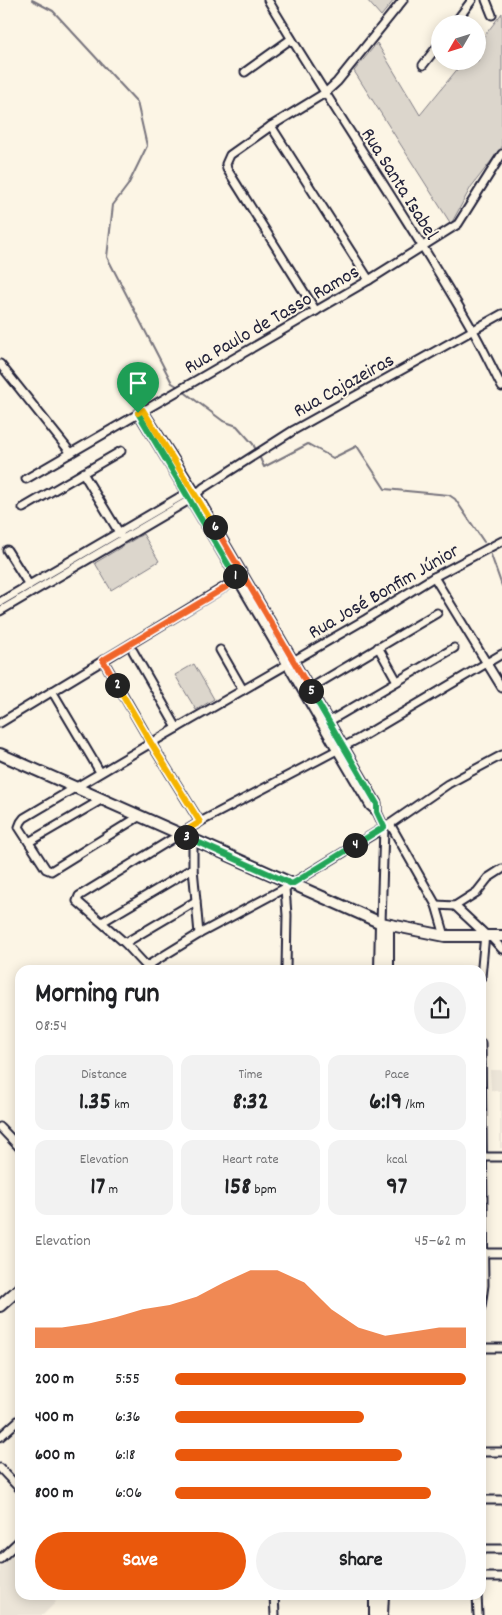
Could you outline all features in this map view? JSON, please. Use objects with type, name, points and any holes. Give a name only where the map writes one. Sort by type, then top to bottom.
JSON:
[{"type":"street","name":"Rua Santa Isabel","points":[[268,0],[423,247],[473,331],[502,387]]},
{"type":"street","points":[[316,311],[227,169],[226,164],[230,155],[271,126],[325,93],[337,82],[403,0]]},
{"type":"street","points":[[461,15],[472,0]]},
{"type":"street","points":[[486,0],[492,15]]},
{"type":"street","points":[[246,72],[291,39]]},
{"type":"street","points":[[423,65],[431,55]]},
{"type":"street","points":[[271,126],[368,280]]},
{"type":"street","name":"Rua Paulo de Tasso Ramos","points":[[26,479],[316,311],[458,224],[502,154]]},
{"type":"street","name":"Rua Cajazeiras","points":[[0,602],[119,532],[203,488],[294,430],[502,314]]},
{"type":"street","points":[[0,364],[71,453]]},
{"type":"street","points":[[141,411],[192,494],[290,663],[370,806],[387,825],[436,905],[445,936]]},
{"type":"street","points":[[23,508],[121,451]]},
{"type":"street","points":[[83,474],[123,539]]},
{"type":"street","name":"Rua Cajazeiras","points":[[0,611],[123,539],[192,494]]},
{"type":"street","name":"Rua José Bonfim Júnior","points":[[29,842],[20,829],[19,824],[24,818],[100,772],[366,619],[434,577],[502,541]]},
{"type":"street","points":[[7,550],[29,585]]},
{"type":"street","points":[[434,577],[502,688]]},
{"type":"street","points":[[0,723],[240,578]]},
{"type":"street","points":[[309,689],[437,613]]},
{"type":"street","points":[[378,647],[397,681]]},
{"type":"street","points":[[328,722],[454,648]]},
{"type":"street","points":[[220,650],[243,690]]},
{"type":"street","points":[[133,651],[177,728]]},
{"type":"street","points":[[145,965],[78,901],[79,896],[200,822],[367,734],[502,654]]},
{"type":"street","points":[[103,660],[200,822]]},
{"type":"street","points":[[290,663],[309,689],[328,722],[339,748]]},
{"type":"street","points":[[52,691],[100,772]]},
{"type":"street","points":[[0,754],[180,834],[288,886],[384,924],[445,936],[502,936]]},
{"type":"street","points":[[152,965],[199,934],[288,886],[387,825],[448,784],[502,755]]},
{"type":"street","points":[[101,800],[29,842],[46,869],[54,870],[140,816]]},
{"type":"street","points":[[384,965],[387,825]]},
{"type":"street","points":[[193,840],[193,868],[199,934]]},
{"type":"street","points":[[102,922],[193,868]]},
{"type":"street","points":[[436,905],[455,906],[477,892],[488,878],[502,868]]},
{"type":"street","points":[[286,965],[288,886]]},
{"type":"street","points":[[124,943],[196,901]]},
{"type":"street","points":[[455,906],[502,949]]},
{"type":"street","points":[[483,965],[488,936]]},
{"type":"street","points":[[0,1127],[15,1143]]},
{"type":"street","points":[[486,1157],[502,1157]]},
{"type":"street","points":[[486,1253],[502,1253]]},
{"type":"street","points":[[0,1306],[15,1292]]},
{"type":"street","points":[[486,1348],[502,1348]]},
{"type":"street","points":[[0,1437],[15,1423]]},
{"type":"street","points":[[486,1452],[502,1452]]},
{"type":"street","points":[[0,1468],[15,1484]]},
{"type":"street","points":[[486,1500],[502,1500]]},
{"type":"street","points":[[0,1559],[15,1545]]},
{"type":"street","points":[[486,1549],[502,1549]]},
{"type":"street","points":[[486,1577],[502,1577]]},
{"type":"street","points":[[274,1600],[275,1615]]},
{"type":"street","points":[[375,1600],[375,1615]]},
{"type":"street","points":[[382,1615],[383,1600]]},
{"type":"street","points":[[477,1600],[478,1615]]},
{"type":"shaded area","points":[[367,0],[394,0],[381,16]]},
{"type":"shaded area","points":[[502,13],[502,147],[471,187],[451,224],[354,71],[377,43],[420,115],[457,70],[486,70],[486,34]]},
{"type":"shaded area","points":[[143,534],[159,561],[111,590],[95,563]]},
{"type":"shaded area","points":[[194,664],[214,699],[196,710],[175,675]]},
{"type":"shaded area","points":[[490,1070],[502,1070],[502,1148],[500,1148],[500,1091],[491,1090]]},
{"type":"shaded area","points":[[11,1556],[15,1560],[15,1600],[54,1600],[56,1602],[43,1615],[0,1615],[0,1567]]},
{"type":"waterway","points":[[32,0],[53,11],[137,102],[147,146],[128,185],[113,205],[107,257],[172,383],[177,386]]},
{"type":"waterway","points":[[183,391],[223,421],[237,426],[256,450]]},
{"type":"waterway","points":[[260,458],[264,467],[308,444],[333,458],[357,446],[385,489],[449,495],[455,499],[484,542]]},
{"type":"waterway","points":[[490,552],[502,586]]},
{"type":"route","points":[[143,410],[194,490],[377,804],[377,812],[384,827],[292,884],[180,834],[200,822],[103,660],[238,580],[138,413],[143,410]]}]
